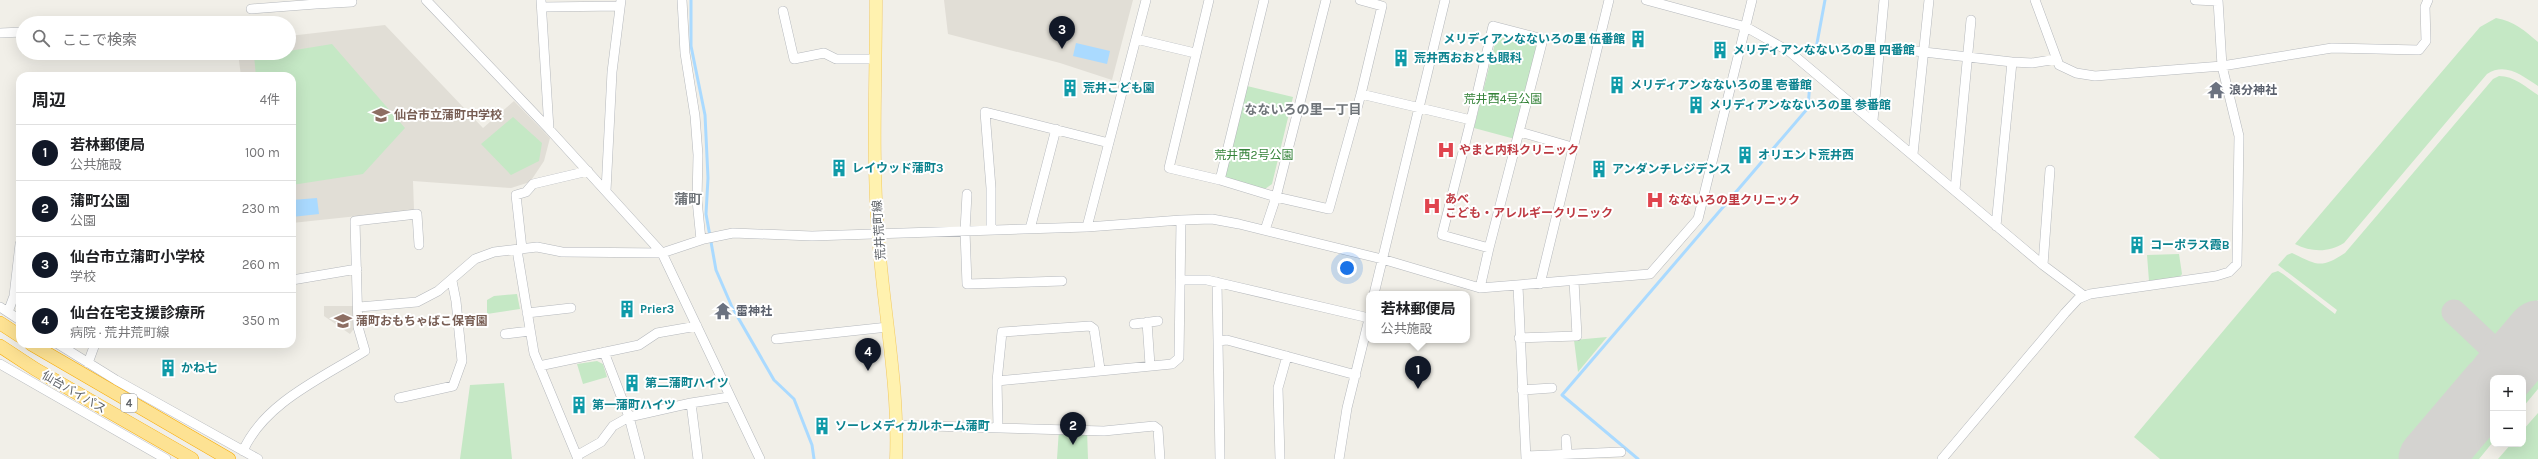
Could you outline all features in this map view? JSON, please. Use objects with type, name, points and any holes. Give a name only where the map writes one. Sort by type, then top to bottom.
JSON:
[{"type":"highway","points":[[0,323],[16,333]]},
{"type":"highway","name":"仙台バイパス","points":[[0,346],[35,369],[192,459]]},
{"type":"highway","name":"仙台バイパス","points":[[38,348],[229,459]]},
{"type":"main road","name":"荒井荒町線","points":[[876,0],[878,233],[896,424],[896,459]]},
{"type":"street","points":[[426,0],[588,171],[662,253],[729,397],[760,459]]},
{"type":"street","points":[[682,0],[685,53],[696,131],[697,200],[703,239]]},
{"type":"street","points":[[1087,228],[1146,0]]},
{"type":"street","points":[[1209,0],[1168,168],[1220,180],[1276,197],[1329,209],[1361,94],[1382,6],[1360,0]]},
{"type":"street","points":[[1220,180],[1264,0]]},
{"type":"street","points":[[1265,230],[1276,197],[1326,0]]},
{"type":"street","points":[[1375,291],[1445,0]]},
{"type":"street","points":[[1540,284],[1572,147],[1610,0]]},
{"type":"street","points":[[1646,0],[1746,27],[1790,52],[1873,120],[2043,265],[2083,295]]},
{"type":"street","points":[[359,307],[417,302],[438,291],[452,281],[475,259],[494,252],[538,247],[562,252],[662,253],[703,239],[733,233],[812,236],[965,230],[1087,228],[1212,218],[1382,259],[1480,288],[1650,274],[1698,219],[1752,0]]},
{"type":"street","points":[[1873,120],[1884,0]]},
{"type":"street","points":[[1913,154],[1929,0]]},
{"type":"street","points":[[2035,0],[2059,65],[2076,73],[2095,76],[2222,66],[2332,48],[2419,50],[2426,41],[2425,7],[2428,0]]},
{"type":"street","points":[[1942,459],[2060,319],[2083,295],[2216,276],[2229,272],[2237,264],[2239,136],[2222,66],[2218,0],[2195,0]]},
{"type":"street","points":[[251,9],[315,2],[352,2]]},
{"type":"street","points":[[548,129],[542,4],[621,3],[612,72],[606,191]]},
{"type":"street","points":[[783,11],[794,59],[824,53],[836,59],[876,59]]},
{"type":"street","points":[[1955,190],[1971,20]]},
{"type":"street","points":[[1480,288],[1543,39],[1493,26],[1442,235],[1489,248]]},
{"type":"street","points":[[0,33],[16,32]]},
{"type":"street","points":[[1136,38],[1195,53]]},
{"type":"street","points":[[1880,47],[2012,62],[2032,63],[2057,59]]},
{"type":"street","points":[[1996,226],[2012,62]]},
{"type":"street","points":[[1361,94],[1471,120]]},
{"type":"street","points":[[991,230],[991,188],[987,163],[985,112],[1109,143]]},
{"type":"street","points":[[1030,229],[1056,129]]},
{"type":"street","points":[[1520,132],[1572,147]]},
{"type":"street","points":[[2043,265],[2050,170]]},
{"type":"street","points":[[588,171],[533,184],[526,192],[516,195],[519,249],[530,332],[539,366],[578,457],[601,442],[613,426],[629,417],[691,403],[729,397]]},
{"type":"street","points":[[967,194],[965,230],[968,284],[1062,281]]},
{"type":"street","points":[[243,452],[253,431],[282,404],[365,351],[358,327],[359,307],[355,221],[417,214],[419,245]]},
{"type":"street","points":[[997,381],[1100,369],[1172,364],[1179,358],[1181,220]]},
{"type":"street","points":[[296,279],[357,269]]},
{"type":"street","points":[[8,312],[14,296],[16,279]]},
{"type":"street","points":[[1180,280],[1207,280],[1217,282],[1366,318]]},
{"type":"street","points":[[399,398],[453,386],[462,361],[456,301],[452,281]]},
{"type":"street","points":[[1519,338],[1577,336],[1574,281]]},
{"type":"street","points":[[1217,282],[1220,459]]},
{"type":"street","points":[[1518,286],[1519,338],[1526,457],[1621,452]]},
{"type":"street","points":[[0,307],[16,317]]},
{"type":"street","points":[[527,313],[571,308]]},
{"type":"street","points":[[1134,324],[1158,321]]},
{"type":"street","points":[[1147,322],[1150,365]]},
{"type":"street","points":[[539,366],[640,345],[657,332],[697,326]]},
{"type":"street","points":[[998,427],[997,381],[1002,332],[1090,326],[1094,329],[1100,369]]},
{"type":"street","points":[[776,339],[888,327]]},
{"type":"street","points":[[505,334],[530,332]]},
{"type":"street","points":[[1339,459],[1340,441],[1366,332]]},
{"type":"street","points":[[1218,341],[1227,340],[1356,375]]},
{"type":"street","points":[[64,348],[243,452],[258,459]]},
{"type":"street","points":[[88,363],[94,348]]},
{"type":"street","points":[[604,352],[629,417],[640,459]]},
{"type":"street","points":[[1280,459],[1278,388],[1287,356]]},
{"type":"street","points":[[0,364],[166,459]]},
{"type":"street","points":[[1522,390],[1552,388]]},
{"type":"street","points":[[691,403],[698,459]]},
{"type":"street","points":[[896,424],[1104,431],[1154,426],[1158,429],[1160,436],[1160,459]]},
{"type":"street","points":[[1566,439],[1567,454]]},
{"type":"shaded area","points":[[944,0],[1133,0],[1112,80],[1060,63],[948,34]]},
{"type":"shaded area","name":"仙台市立蒲町中学校","points":[[385,25],[483,128],[514,101],[550,138],[544,161],[530,182],[511,188],[413,181],[414,210],[296,223],[296,72],[240,72],[239,60],[296,60],[296,35]]},
{"type":"shaded area","name":"蒲町おもちゃばこ保育園","points":[[324,306],[355,306],[356,326],[350,334],[324,316]]},
{"type":"green space","points":[[2496,18],[2514,24],[2538,42],[2538,86],[2520,75],[2507,70],[2501,69],[2487,74],[2344,243],[2326,250],[2307,249],[2295,244],[2480,27]]},
{"type":"green space","name":"荒井西4号公園","points":[[1503,34],[1534,42],[1537,47],[1515,139],[1474,128],[1496,39]]},
{"type":"green space","points":[[332,44],[405,128],[363,174],[296,184],[296,72],[256,72],[254,60],[296,60],[296,50]]},
{"type":"green space","points":[[2499,76],[2504,76],[2515,80],[2538,95],[2538,300],[2502,342],[2494,342],[2456,308],[2450,314],[2486,347],[2488,358],[2402,459],[2160,459],[2134,437],[2272,273],[2278,271],[2283,274],[2335,314],[2337,310],[2278,265],[2287,255],[2292,253],[2319,264],[2330,261],[2345,253],[2493,79]]},
{"type":"green space","name":"荒井西2号公園","points":[[1247,86],[1293,97],[1272,184],[1265,189],[1228,179],[1224,176]]},
{"type":"green space","points":[[513,117],[542,143],[539,161],[511,175],[481,144]]},
{"type":"green space","points":[[2179,254],[2182,274],[2179,278],[2149,281],[2147,255]]},
{"type":"green space","points":[[517,294],[520,309],[487,314],[487,300],[494,296]]},
{"type":"green space","points":[[1607,337],[1578,372],[1574,340]]},
{"type":"green space","points":[[597,361],[603,364],[607,377],[583,384],[577,364]]},
{"type":"green space","points":[[2538,362],[2538,389],[2526,403],[2526,376]]},
{"type":"green space","points":[[504,383],[512,459],[460,459],[470,385]]},
{"type":"green space","points":[[2538,413],[2538,459],[2498,459],[2508,447],[2526,447],[2526,427]]},
{"type":"green space","points":[[2490,418],[2490,446],[2479,459],[2455,459]]},
{"type":"green space","points":[[1059,429],[1087,430],[1088,459],[1057,459]]},
{"type":"water","points":[[1076,43],[1110,51],[1107,64],[1073,56]]},
{"type":"water","points":[[317,198],[319,214],[296,217],[296,200]]},
{"type":"waterway","points":[[691,0],[691,46],[705,115],[708,178],[706,214],[716,270],[732,307],[774,380],[794,399],[812,445],[814,459]]},
{"type":"waterway","points":[[1815,54],[1825,0]]},
{"type":"waterway","points":[[1638,459],[1562,395],[1808,108],[1810,81]]},
{"type":"taxiway","points":[[2454,312],[2510,365]]},
{"type":"runway","points":[[2502,375],[2538,332]]},
{"type":"runway","points":[[2430,459],[2490,389]]},
{"type":"place","name":"メリディアンなないろの里 伍番館","points":[[1638,39]]},
{"type":"place","name":"仙台市立蒲町小学校","points":[[1062,49]]},
{"type":"place","name":"メリディアンなないろの里 四番館","points":[[1720,50]]},
{"type":"place","name":"荒井西おおとも眼科","points":[[1401,58]]},
{"type":"place","name":"メリディアンなないろの里 壱番館","points":[[1617,85]]},
{"type":"place","name":"荒井こども園","points":[[1070,88]]},
{"type":"place","name":"浪分神社","points":[[2216,90]]},
{"type":"place","name":"メリディアンなないろの里 参番館","points":[[1696,105]]},
{"type":"place","name":"仙台市立蒲町中学校","points":[[381,115]]},
{"type":"place","name":"やまと内科クリニック","points":[[1446,150]]},
{"type":"place","name":"オリエント荒井西","points":[[1745,155]]},
{"type":"place","name":"レイウッド蒲町3","points":[[839,168]]},
{"type":"place","name":"アンダンチレジデンス","points":[[1599,169]]},
{"type":"place","name":"なないろの里クリニック","points":[[1655,200]]},
{"type":"place","name":"あべ こども・アレルギークリニック","points":[[1432,206]]},
{"type":"place","name":"コーポラス霞B","points":[[2137,245]]},
{"type":"place","name":"Prier3","points":[[627,309]]},
{"type":"place","name":"雷神社","points":[[723,311]]},
{"type":"place","name":"蒲町おもちゃばこ保育園","points":[[343,321]]},
{"type":"place","name":"かね七","points":[[168,368]]},
{"type":"place","name":"仙台在宅支援診療所","points":[[868,371]]},
{"type":"place","name":"第二蒲町ハイツ","points":[[632,383]]},
{"type":"place","name":"若林郵便局","points":[[1418,389]]},
{"type":"place","name":"第一蒲町ハイツ","points":[[579,405]]},
{"type":"place","name":"ソーレメディカルホーム蒲町","points":[[822,426]]},
{"type":"place","name":"蒲町公園","points":[[1073,445]]},
{"type":"district","name":"なないろの里一丁目","points":[[1303,109]]},
{"type":"district","name":"蒲町","points":[[688,199]]}]
